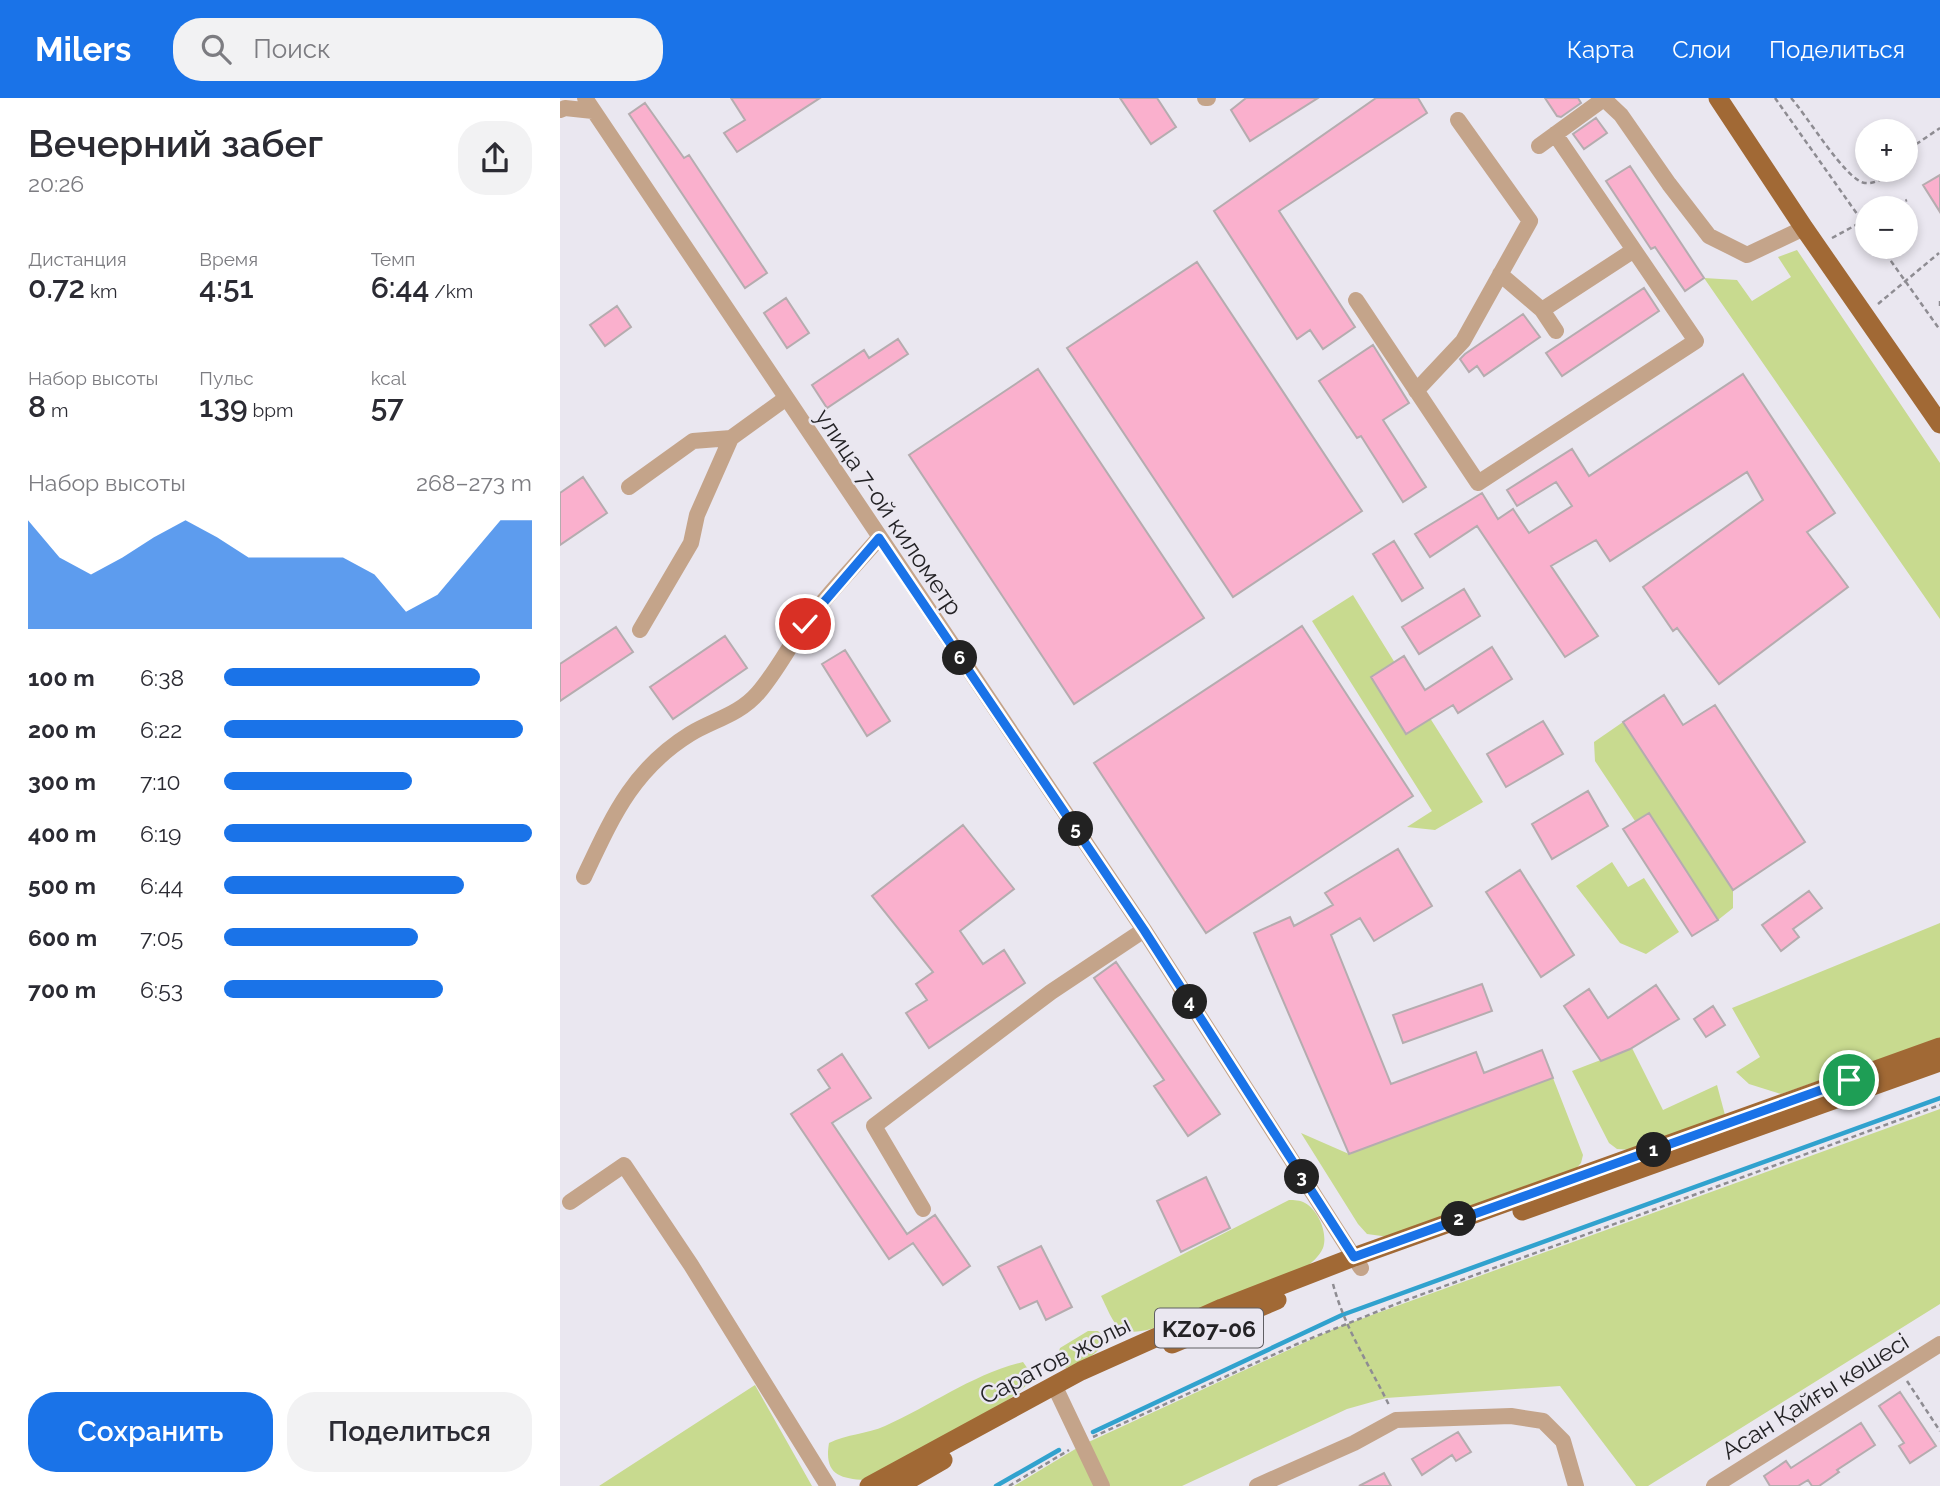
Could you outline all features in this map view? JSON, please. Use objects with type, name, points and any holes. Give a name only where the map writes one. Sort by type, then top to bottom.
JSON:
[{"type":"main road","points":[[1718,98],[1864,315],[1937,412]]},
{"type":"main road","name":"Саратов жолы","points":[[1603,1176],[1940,1047]]},
{"type":"main road","name":"Саратов жолы","points":[[898,1486],[1135,1346],[1222,1308],[1940,1062]]},
{"type":"main road","name":"Саратов жолы","points":[[869,1486],[1057,1391],[1331,1279],[1358,1262]]},
{"type":"street","points":[[1539,146],[1605,99],[1620,115],[1709,236],[1747,255],[1804,228]]},
{"type":"street","points":[[560,110],[589,104]]},
{"type":"street","name":"улица 7-ой километр","points":[[589,104],[1144,930],[1358,1262]]},
{"type":"street","points":[[1416,391],[1462,341],[1530,221],[1458,120]]},
{"type":"street","points":[[1356,300],[1478,483],[1696,341],[1555,134]]},
{"type":"street","points":[[1542,310],[1634,250]]},
{"type":"street","points":[[1500,274],[1542,310],[1556,331]]},
{"type":"street","points":[[640,630],[691,543],[697,515],[731,438],[785,398]]},
{"type":"street","points":[[629,487],[693,441],[731,438]]},
{"type":"street","points":[[584,877],[610,821],[637,780],[652,763],[692,733],[738,710],[757,695],[805,624],[879,538]]},
{"type":"street","points":[[923,1209],[874,1126],[1051,992],[1144,930]]},
{"type":"street","points":[[570,1202],[624,1165],[691,1265],[828,1486]]},
{"type":"street","name":"Асан Қайғы көшесі","points":[[1714,1486],[1940,1344]]},
{"type":"street","points":[[1057,1391],[1102,1486]]},
{"type":"street","points":[[1256,1486],[1354,1443],[1396,1420],[1511,1416],[1542,1421],[1563,1441],[1576,1486]]},
{"type":"path","points":[[1775,98],[1855,206]]},
{"type":"path","points":[[1791,98],[1850,176],[1855,178]]},
{"type":"path","points":[[1918,143],[1940,128]]},
{"type":"path","points":[[1816,246],[1855,225]]},
{"type":"path","points":[[1864,315],[1940,253]]},
{"type":"path","points":[[1890,259],[1940,330]]},
{"type":"path","points":[[1940,301],[1940,308]]},
{"type":"path","points":[[1009,1486],[1081,1443],[1346,1323],[1940,1105]]},
{"type":"path","points":[[1331,1279],[1346,1323],[1396,1420]]},
{"type":"path","points":[[1899,1369],[1940,1431]]},
{"type":"green space","points":[[1797,250],[1940,463],[1940,619],[1704,278],[1737,280],[1752,301],[1791,277],[1778,257]]},
{"type":"green space","points":[[1353,595],[1395,663],[1371,677],[1405,733],[1430,718],[1483,802],[1435,830],[1407,827],[1432,811],[1312,621]]},
{"type":"green space","points":[[1623,722],[1733,890],[1733,908],[1718,920],[1649,813],[1635,821],[1595,761],[1594,742]]},
{"type":"green space","points":[[1612,862],[1628,887],[1644,878],[1679,932],[1646,954],[1620,943],[1576,886]]},
{"type":"green space","points":[[1940,923],[1940,1038],[1781,1094],[1749,1084],[1736,1072],[1760,1057],[1732,1008]]},
{"type":"green space","points":[[1632,1048],[1663,1110],[1717,1085],[1725,1115],[1632,1150],[1617,1149],[1609,1143],[1572,1071]]},
{"type":"green space","points":[[1553,1078],[1583,1155],[1581,1163],[1574,1171],[1389,1237],[1367,1234],[1358,1224],[1301,1133],[1349,1154]]},
{"type":"green space","points":[[1940,1109],[1940,1304],[1648,1486],[1636,1486],[1560,1386],[1386,1398],[1347,1409],[1182,1486],[1014,1486],[1082,1445],[1336,1328]]},
{"type":"green space","points":[[1289,1200],[1301,1201],[1310,1207],[1323,1230],[1323,1248],[1304,1269],[1151,1329],[1130,1332],[1123,1330],[1114,1321],[1101,1296]]},
{"type":"green space","points":[[1088,1331],[1098,1331],[1102,1335],[1102,1347],[1088,1359],[1066,1368],[1057,1357],[1060,1348]]},
{"type":"green space","points":[[1023,1362],[1033,1376],[1025,1387],[957,1431],[865,1480],[840,1476],[831,1468],[829,1443],[885,1426],[987,1374]]},
{"type":"green space","points":[[755,1385],[812,1486],[599,1486]]},
{"type":"building","points":[[731,98],[820,98],[737,152],[724,133],[745,120]]},
{"type":"building","points":[[1120,98],[1157,98],[1176,127],[1151,144]]},
{"type":"building","points":[[1246,98],[1318,98],[1250,141],[1231,110]]},
{"type":"building","points":[[1376,98],[1418,98],[1427,113],[1279,211],[1355,327],[1323,349],[1310,330],[1297,339],[1214,211]]},
{"type":"building","points":[[1545,98],[1578,98],[1581,103],[1561,117],[1557,116]]},
{"type":"building","points":[[645,103],[684,158],[689,155],[767,273],[745,288],[629,114]]},
{"type":"building","points":[[1596,118],[1607,133],[1584,149],[1573,134]]},
{"type":"building","points":[[1630,166],[1704,278],[1685,291],[1655,247],[1651,249],[1606,181]]},
{"type":"building","points":[[1940,175],[1940,212],[1923,185]]},
{"type":"building","points":[[1197,262],[1362,511],[1233,597],[1067,348]]},
{"type":"building","points":[[1644,288],[1659,311],[1562,376],[1546,353]]},
{"type":"building","points":[[786,298],[809,333],[787,348],[764,313]]},
{"type":"building","points":[[617,306],[631,327],[605,346],[590,325]]},
{"type":"building","points":[[1523,314],[1540,337],[1484,376],[1477,366],[1469,372],[1460,359]]},
{"type":"building","points":[[898,339],[908,354],[827,408],[812,385],[864,350],[869,358]]},
{"type":"building","points":[[1373,345],[1409,403],[1383,420],[1426,487],[1403,502],[1361,436],[1357,438],[1319,381]]},
{"type":"building","points":[[1038,369],[1204,618],[1074,704],[909,455]]},
{"type":"building","points":[[1743,374],[1835,513],[1807,532],[1848,587],[1719,684],[1677,628],[1673,631],[1643,587],[1763,500],[1747,472],[1610,561],[1596,540],[1551,566],[1598,636],[1565,657],[1477,526],[1430,557],[1415,534],[1482,493],[1498,519],[1513,509],[1529,533],[1572,506],[1556,482],[1517,506],[1507,490],[1572,449],[1589,476]]},
{"type":"building","points":[[583,477],[607,513],[560,545],[560,493]]},
{"type":"building","points":[[1394,541],[1423,588],[1402,601],[1373,554]]},
{"type":"building","points":[[1464,589],[1480,616],[1419,654],[1402,627]]},
{"type":"building","points":[[1302,626],[1413,796],[1206,933],[1094,763]]},
{"type":"building","points":[[616,627],[633,652],[560,701],[560,664]]},
{"type":"building","points":[[725,636],[747,668],[673,719],[650,687]]},
{"type":"building","points":[[1492,647],[1512,679],[1458,713],[1453,705],[1406,734],[1371,677],[1404,656],[1425,690]]},
{"type":"building","points":[[845,650],[890,721],[867,736],[822,664]]},
{"type":"building","points":[[1664,695],[1683,725],[1715,705],[1805,842],[1733,890],[1623,722]]},
{"type":"building","points":[[1543,721],[1563,754],[1506,787],[1487,754]]},
{"type":"building","points":[[1588,791],[1608,826],[1552,859],[1532,824]]},
{"type":"building","points":[[1649,813],[1718,920],[1692,936],[1623,829]]},
{"type":"building","points":[[963,825],[1014,889],[960,931],[983,964],[1004,950],[1025,983],[929,1048],[906,1013],[927,1000],[916,984],[933,972],[872,896]]},
{"type":"building","points":[[1398,849],[1432,906],[1374,941],[1360,918],[1331,935],[1391,1084],[1476,1052],[1484,1073],[1542,1050],[1553,1078],[1349,1154],[1254,933],[1290,917],[1294,926],[1333,905],[1325,893]]},
{"type":"building","points":[[1520,870],[1574,955],[1541,977],[1486,892]]},
{"type":"building","points":[[1809,891],[1822,908],[1793,929],[1799,937],[1781,951],[1762,925]]},
{"type":"building","points":[[1116,962],[1220,1114],[1188,1136],[1154,1086],[1164,1080],[1094,978]]},
{"type":"building","points":[[1482,984],[1492,1011],[1403,1043],[1393,1015]]},
{"type":"building","points":[[1656,985],[1679,1019],[1630,1049],[1601,1061],[1564,1006],[1589,989],[1608,1018]]},
{"type":"building","points":[[1713,1006],[1725,1025],[1706,1037],[1694,1019]]},
{"type":"building","points":[[842,1054],[871,1098],[832,1123],[907,1234],[935,1215],[970,1266],[943,1285],[913,1243],[889,1259],[791,1114],[830,1088],[818,1070]]},
{"type":"building","points":[[1206,1177],[1230,1228],[1181,1252],[1157,1201]]},
{"type":"building","points":[[1041,1246],[1072,1307],[1046,1320],[1037,1301],[1020,1309],[998,1267]]},
{"type":"building","points":[[1900,1392],[1936,1446],[1910,1463],[1899,1446],[1904,1443],[1879,1406]]},
{"type":"building","points":[[1861,1423],[1875,1445],[1837,1470],[1839,1472],[1819,1486],[1812,1486],[1808,1480],[1798,1486],[1770,1486],[1764,1476],[1786,1461],[1791,1468]]},
{"type":"building","points":[[1458,1432],[1471,1452],[1456,1461],[1452,1455],[1422,1475],[1412,1459]]},
{"type":"building","points":[[1384,1473],[1391,1486],[1359,1486]]},
{"type":"waterway","points":[[1093,1432],[1342,1315],[1940,1098]]},
{"type":"waterway","points":[[996,1486],[1059,1450]]},
{"type":"route","points":[[805,624],[879,538],[1144,930],[1354,1257],[1849,1080]]}]
